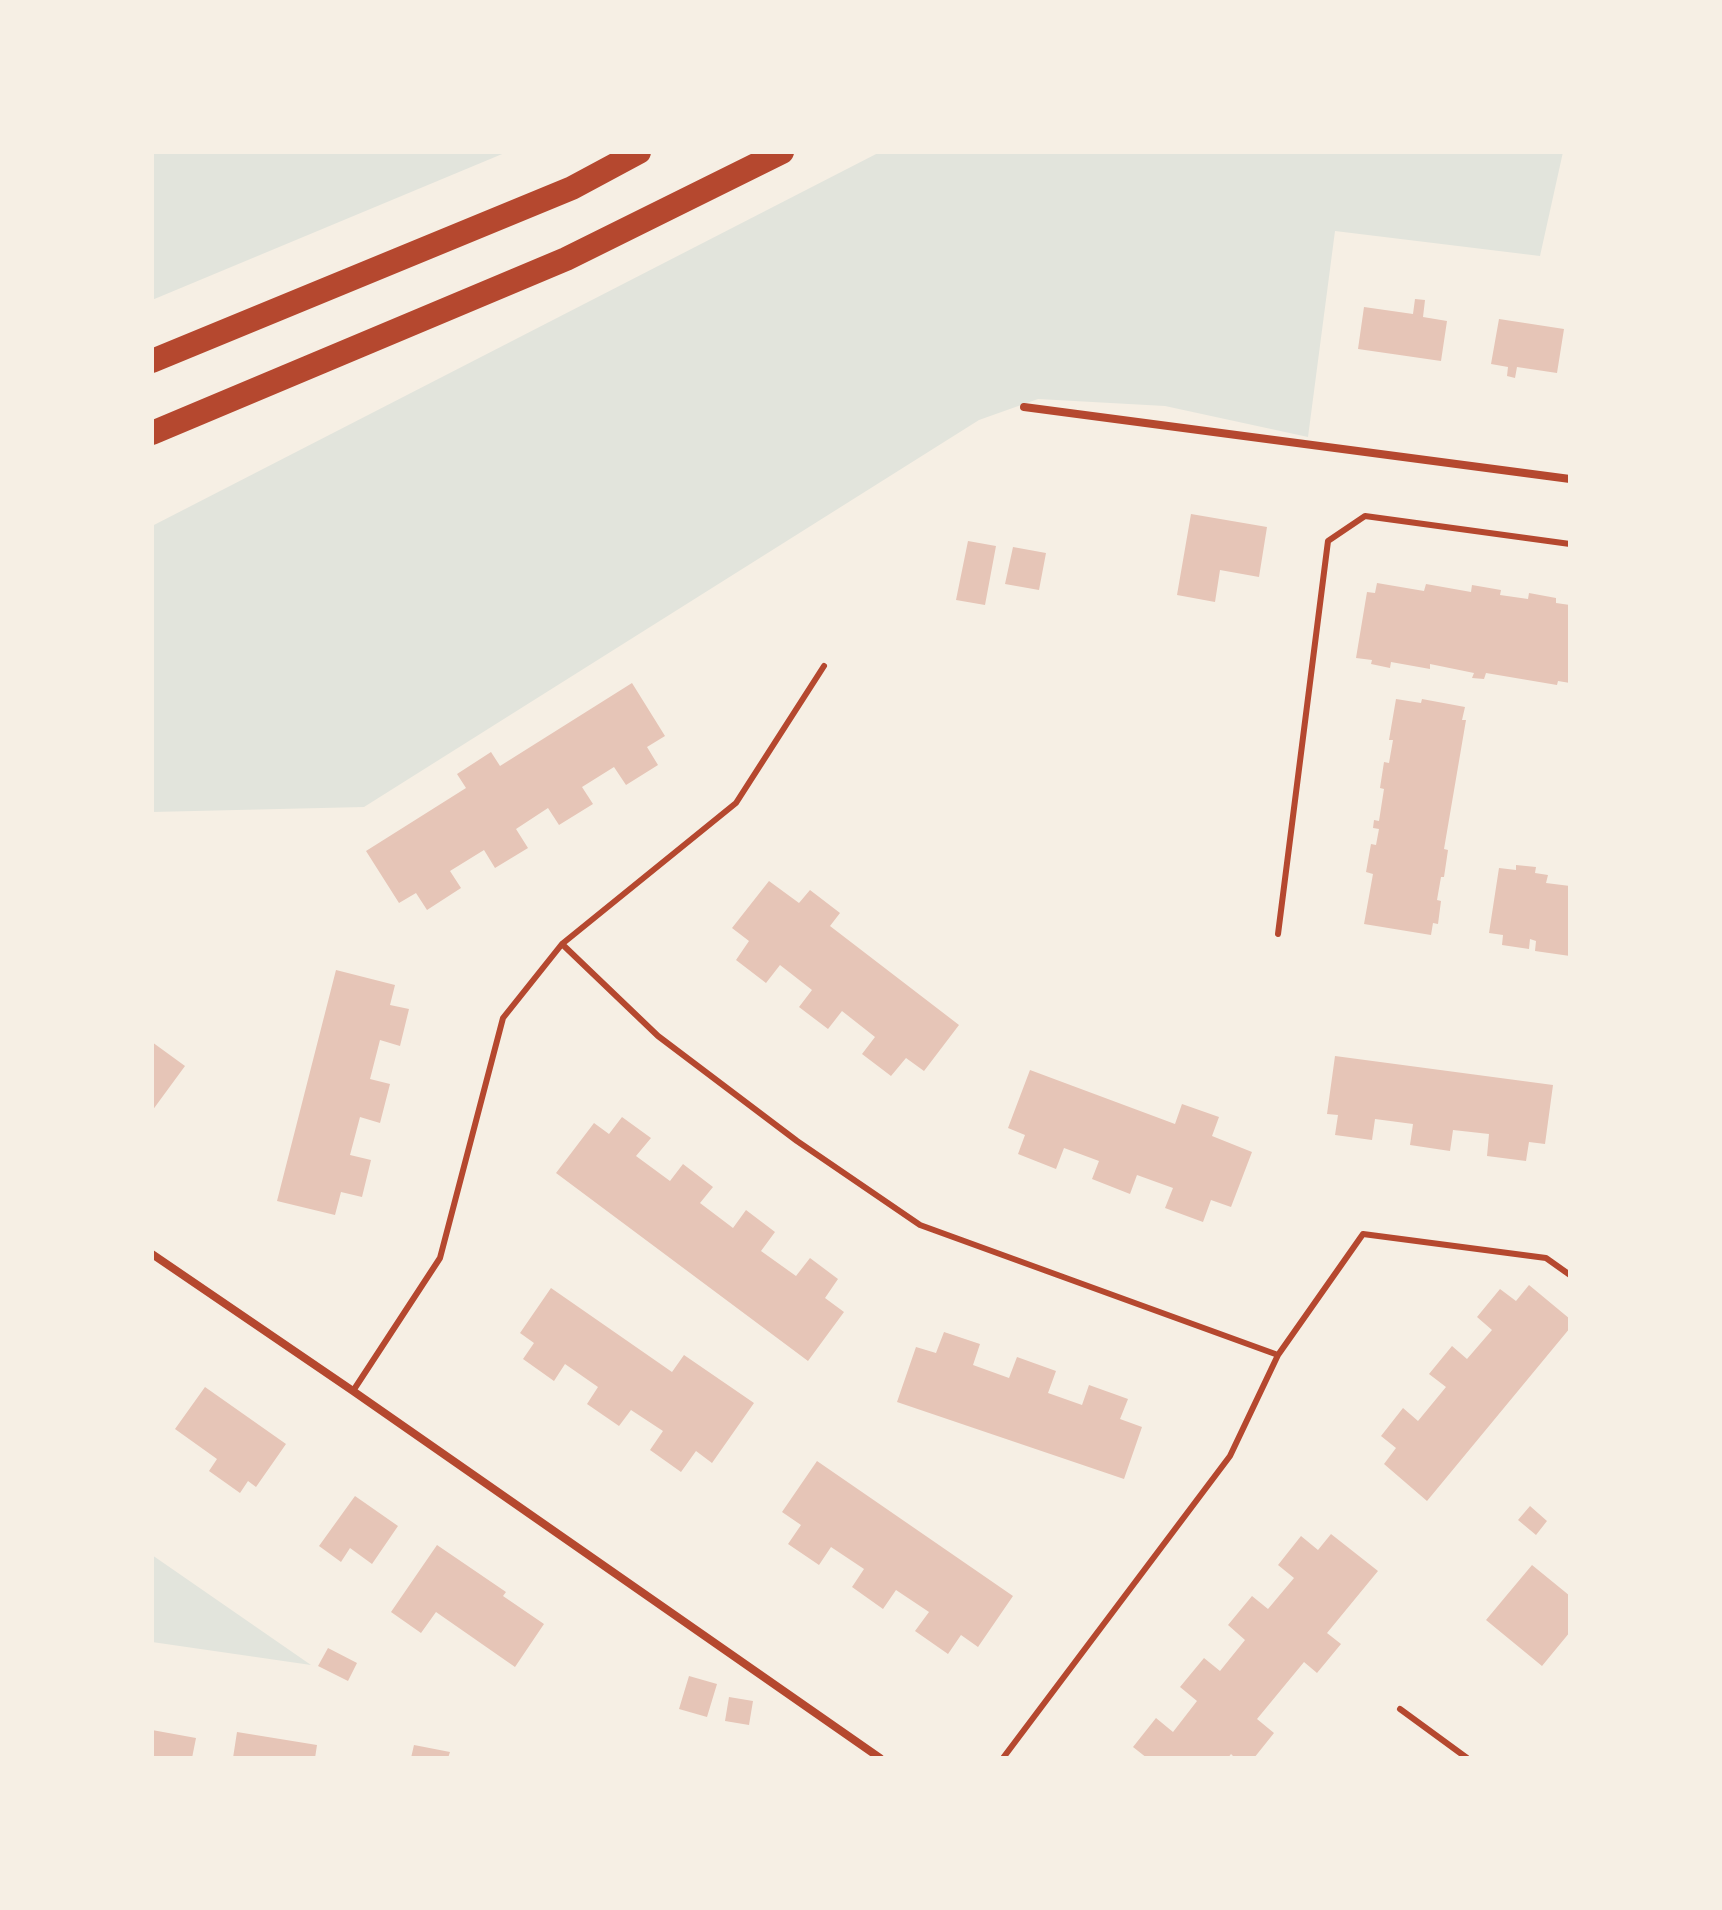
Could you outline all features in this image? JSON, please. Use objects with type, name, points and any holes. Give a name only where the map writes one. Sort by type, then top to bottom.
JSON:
[{"type":"highway","points":[[152,361],[572,188],[639,152]]},
{"type":"highway","points":[[152,433],[566,259],[782,152]]},
{"type":"street","points":[[1024,407],[1570,479]]},
{"type":"street","points":[[152,1254],[880,1758]]},
{"type":"lane","points":[[1278,934],[1328,541],[1365,516],[1570,544]]},
{"type":"lane","points":[[353,1391],[440,1258],[503,1018],[562,944],[736,803],[824,666]]},
{"type":"lane","points":[[562,944],[658,1036],[797,1141],[920,1225],[1278,1355]]},
{"type":"lane","points":[[1003,1758],[1230,1456],[1278,1355],[1363,1234],[1546,1258],[1570,1275]]},
{"type":"lane","points":[[1400,1709],[1467,1758]]},
{"type":"shaded area","points":[[152,152],[507,152],[152,300]]},
{"type":"shaded area","points":[[880,152],[1563,152],[1540,256],[1335,231],[1308,437],[1165,406],[1038,399],[979,420],[364,807],[152,812],[152,526]]},
{"type":"shaded area","points":[[152,1555],[311,1665],[152,1642]]},
{"type":"building","points":[[1415,299],[1425,300],[1423,317],[1447,321],[1441,361],[1358,349],[1364,307],[1413,314]]},
{"type":"building","points":[[1499,319],[1564,329],[1557,373],[1517,367],[1515,378],[1507,376],[1508,367],[1491,364]]},
{"type":"building","points":[[1191,514],[1267,527],[1259,577],[1220,570],[1215,602],[1177,595]]},
{"type":"building","points":[[968,541],[996,546],[985,605],[956,600]]},
{"type":"building","points":[[1013,547],[1046,553],[1039,590],[1005,584]]},
{"type":"building","points":[[1377,583],[1424,591],[1426,584],[1471,592],[1472,585],[1501,590],[1500,595],[1528,599],[1529,593],[1556,598],[1556,603],[1570,605],[1570,683],[1558,681],[1557,685],[1486,673],[1484,679],[1472,678],[1474,673],[1430,664],[1430,669],[1391,662],[1390,668],[1371,664],[1372,660],[1356,658],[1367,592],[1375,593]]},
{"type":"building","points":[[632,683],[665,736],[647,747],[658,765],[626,785],[614,767],[582,787],[593,804],[559,825],[548,808],[516,829],[528,848],[495,868],[484,850],[450,871],[461,888],[427,910],[416,893],[399,903],[366,851],[466,788],[457,774],[491,752],[500,766]]},
{"type":"building","points":[[1396,699],[1421,703],[1422,699],[1465,707],[1462,720],[1466,720],[1444,849],[1448,850],[1437,900],[1441,901],[1438,924],[1433,923],[1431,935],[1364,924],[1373,874],[1366,872],[1371,844],[1376,845],[1379,829],[1373,828],[1374,820],[1379,821],[1384,789],[1380,788],[1384,762],[1389,763],[1393,740],[1389,740]]},
{"type":"building","points":[[1516,865],[1536,867],[1535,873],[1548,875],[1546,883],[1570,886],[1570,956],[1535,951],[1536,941],[1530,939],[1529,949],[1502,945],[1503,935],[1489,933],[1499,868],[1516,870]]},
{"type":"building","points":[[769,881],[799,903],[810,890],[840,913],[830,926],[959,1025],[924,1071],[906,1058],[891,1076],[862,1054],[875,1037],[842,1011],[828,1029],[799,1007],[812,990],[780,965],[766,983],[736,960],[749,941],[732,928]]},
{"type":"building","points":[[336,970],[395,985],[390,1005],[409,1009],[400,1046],[380,1040],[370,1079],[390,1084],[380,1123],[360,1117],[350,1155],[371,1160],[362,1197],[341,1192],[335,1215],[277,1201]]},
{"type":"building","points":[[152,1042],[185,1066],[152,1111]]},
{"type":"building","points":[[1335,1056],[1553,1085],[1545,1144],[1529,1142],[1526,1161],[1487,1156],[1489,1134],[1453,1130],[1450,1151],[1410,1145],[1413,1124],[1375,1119],[1372,1140],[1335,1135],[1338,1115],[1327,1114]]},
{"type":"building","points":[[1030,1070],[1175,1124],[1182,1104],[1219,1117],[1212,1136],[1252,1152],[1231,1207],[1211,1200],[1203,1222],[1165,1208],[1173,1188],[1137,1175],[1130,1194],[1092,1179],[1099,1161],[1064,1148],[1056,1169],[1018,1154],[1025,1135],[1008,1128]]},
{"type":"building","points":[[622,1117],[651,1138],[636,1156],[670,1181],[683,1164],[713,1187],[700,1203],[733,1228],[746,1210],[775,1232],[761,1251],[796,1276],[810,1258],[838,1279],[825,1298],[844,1312],[808,1361],[556,1173],[594,1123],[609,1134]]},
{"type":"building","points":[[1529,1285],[1570,1319],[1570,1328],[1427,1501],[1384,1464],[1396,1448],[1381,1436],[1403,1408],[1418,1421],[1446,1387],[1429,1374],[1452,1346],[1467,1359],[1492,1330],[1477,1317],[1500,1289],[1516,1301]]},
{"type":"building","points":[[551,1288],[672,1372],[684,1355],[754,1403],[712,1463],[696,1451],[681,1472],[650,1450],[663,1431],[631,1410],[619,1426],[587,1404],[598,1387],[565,1364],[554,1381],[523,1359],[534,1343],[520,1333]]},
{"type":"building","points":[[944,1332],[980,1344],[973,1365],[1009,1378],[1017,1357],[1056,1371],[1048,1393],[1082,1405],[1089,1385],[1128,1399],[1120,1419],[1142,1427],[1124,1479],[897,1402],[916,1347],[936,1353]]},
{"type":"building","points":[[205,1387],[286,1444],[256,1487],[248,1481],[240,1493],[209,1471],[217,1459],[175,1429]]},
{"type":"building","points":[[817,1461],[1013,1596],[978,1647],[961,1635],[948,1654],[915,1631],[929,1612],[896,1590],[883,1609],[852,1587],[864,1569],[831,1547],[819,1565],[788,1544],[801,1525],[782,1512]]},
{"type":"building","points":[[355,1496],[398,1526],[372,1564],[350,1548],[341,1562],[319,1546]]},
{"type":"building","points":[[1530,1506],[1547,1521],[1536,1535],[1518,1520]]},
{"type":"building","points":[[1331,1534],[1378,1571],[1327,1633],[1341,1644],[1317,1673],[1304,1662],[1257,1719],[1274,1733],[1254,1758],[1235,1758],[1231,1754],[1228,1758],[1147,1758],[1133,1747],[1156,1718],[1173,1732],[1197,1701],[1180,1687],[1204,1658],[1220,1671],[1245,1640],[1228,1625],[1252,1596],[1268,1609],[1294,1578],[1278,1565],[1301,1536],[1318,1550]]},
{"type":"building","points":[[437,1545],[506,1592],[503,1596],[544,1624],[515,1667],[436,1612],[421,1633],[391,1612]]},
{"type":"building","points":[[1532,1565],[1570,1596],[1570,1632],[1542,1666],[1486,1620]]},
{"type":"building","points":[[328,1648],[357,1663],[348,1681],[318,1666]]},
{"type":"building","points":[[689,1676],[717,1684],[707,1717],[679,1709]]},
{"type":"building","points":[[729,1697],[753,1701],[749,1725],[725,1721]]},
{"type":"building","points":[[152,1730],[196,1738],[192,1758],[152,1758]]},
{"type":"building","points":[[237,1732],[317,1745],[315,1758],[233,1758]]},
{"type":"building","points":[[414,1745],[450,1752],[448,1758],[411,1758]]}]
